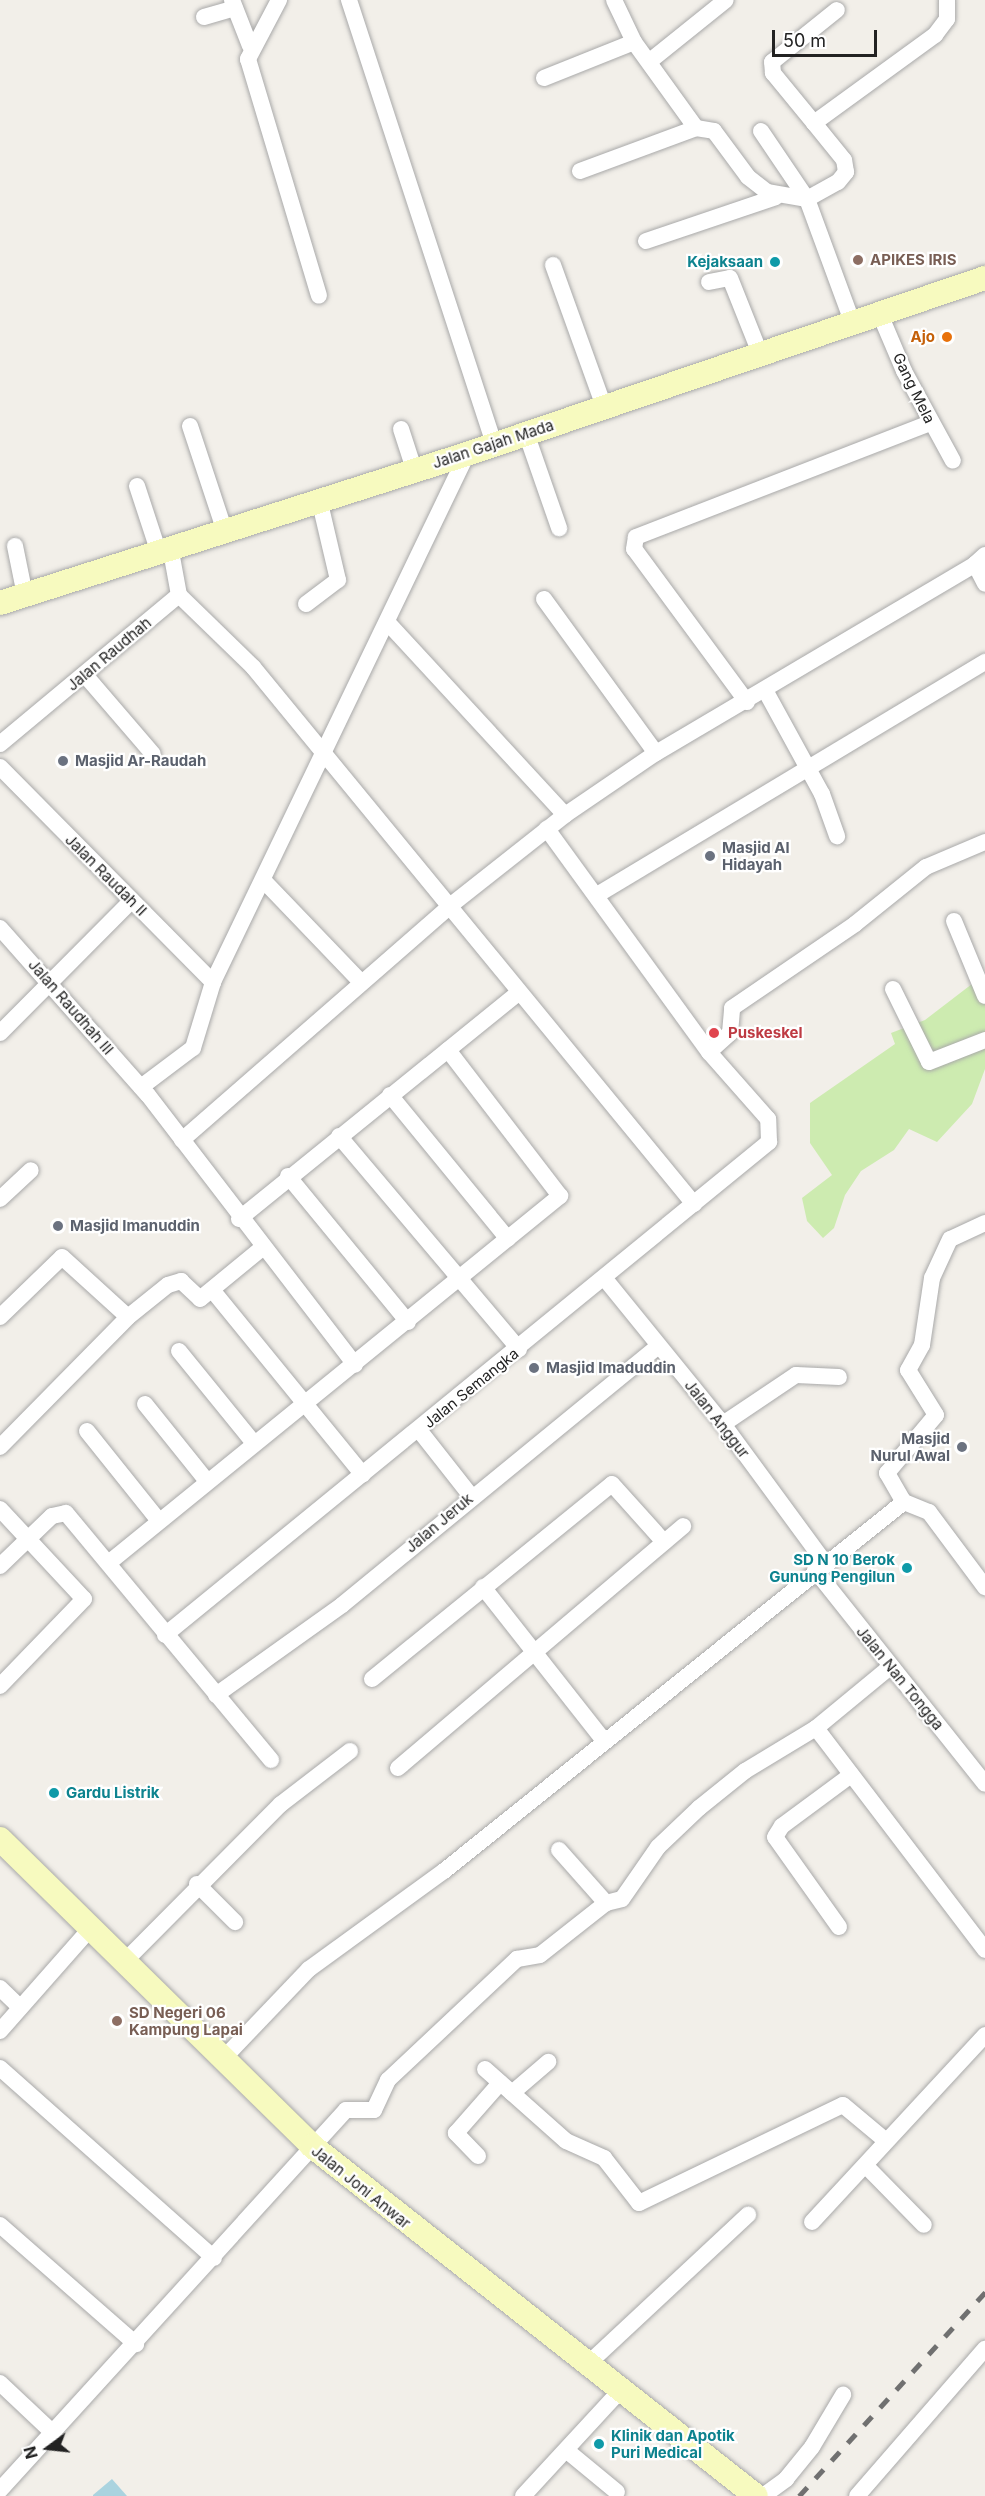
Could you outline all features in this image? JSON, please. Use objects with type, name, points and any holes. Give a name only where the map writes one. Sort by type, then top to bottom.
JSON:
[{"type":"main road","name":"Jalan Gajah Mada","points":[[0,603],[164,548],[467,454],[759,351],[985,278]]},
{"type":"main road","name":"Jalan Joni Anwar","points":[[3,1847],[125,1960],[312,2146],[756,2496]]},
{"type":"street","points":[[250,46],[279,0]]},
{"type":"street","points":[[350,0],[494,444]]},
{"type":"street","points":[[614,0],[634,42],[650,61],[696,128]]},
{"type":"street","points":[[650,61],[726,0]]},
{"type":"street","points":[[814,123],[935,35],[947,19],[947,0]]},
{"type":"street","points":[[204,17],[233,4],[250,46],[250,69],[319,296]]},
{"type":"street","points":[[646,241],[776,197],[807,199],[846,172],[838,150],[773,73],[772,62],[837,10]]},
{"type":"street","points":[[544,78],[634,42]]},
{"type":"street","points":[[580,171],[696,128],[714,131],[748,177],[776,197]]},
{"type":"street","points":[[761,131],[807,199],[852,321]]},
{"type":"street","points":[[553,265],[604,406]]},
{"type":"street","points":[[709,282],[730,278],[759,351]]},
{"type":"street","name":"Gang Mela","points":[[879,312],[930,423],[953,461]]},
{"type":"street","points":[[747,702],[634,549],[636,537],[930,423]]},
{"type":"street","points":[[190,426],[225,529]]},
{"type":"street","points":[[401,429],[414,470]]},
{"type":"street","points":[[526,433],[559,528]]},
{"type":"street","points":[[141,1087],[194,1048],[213,982],[264,881],[467,454]]},
{"type":"street","points":[[137,486],[164,548],[180,595],[253,667],[324,756],[451,905],[517,994],[633,1123],[693,1204]]},
{"type":"street","points":[[306,604],[338,580],[319,499]]},
{"type":"street","points":[[15,546],[25,595]]},
{"type":"street","points":[[182,1140],[451,905],[565,815],[656,753],[747,702],[980,560],[985,584]]},
{"type":"street","name":"Jalan Raudhah","points":[[0,744],[180,595]]},
{"type":"street","points":[[544,599],[656,753]]},
{"type":"street","points":[[388,623],[565,815]]},
{"type":"street","points":[[597,895],[985,662]]},
{"type":"street","points":[[85,675],[153,754]]},
{"type":"street","points":[[765,690],[807,767],[837,836]]},
{"type":"street","name":"Jalan Raudah II","points":[[0,767],[213,982]]},
{"type":"street","points":[[547,829],[710,1052],[730,1033],[732,1008],[855,924],[926,867],[985,842]]},
{"type":"street","points":[[264,881],[362,982]]},
{"type":"street","points":[[0,1033],[51,986],[131,901]]},
{"type":"street","points":[[954,921],[985,996]]},
{"type":"street","name":"Jalan Raudhah III","points":[[0,928],[141,1087],[239,1219],[355,1365]]},
{"type":"street","points":[[893,989],[929,1062],[985,1040]]},
{"type":"street","points":[[239,1219],[288,1176],[517,994]]},
{"type":"street","points":[[111,1561],[253,1442],[355,1365],[560,1197],[560,1191],[448,1050]]},
{"type":"street","name":"Jalan Semangka","points":[[165,1635],[605,1279],[772,1137],[768,1119],[710,1052]]},
{"type":"street","points":[[390,1095],[508,1239]]},
{"type":"street","points":[[339,1136],[519,1349]]},
{"type":"street","points":[[0,1199],[31,1170]]},
{"type":"street","points":[[288,1176],[408,1322]]},
{"type":"street","points":[[984,1583],[929,1512],[904,1502],[886,1473],[936,1415],[908,1370],[922,1345],[932,1278],[950,1239],[985,1223]]},
{"type":"street","points":[[0,1447],[128,1317],[174,1281],[181,1281],[200,1299],[213,1291],[262,1248]]},
{"type":"street","points":[[0,1317],[56,1260],[74,1262],[128,1317]]},
{"type":"street","name":"Jalan Anggur","points":[[605,1279],[723,1424],[820,1567]]},
{"type":"street","points":[[213,1291],[363,1475]]},
{"type":"street","name":"Jalan Jeruk","points":[[216,1695],[342,1605],[471,1496],[658,1346]]},
{"type":"street","points":[[180,1351],[253,1442]]},
{"type":"street","points":[[723,1424],[796,1375],[839,1377]]},
{"type":"street","points":[[145,1404],[207,1481]]},
{"type":"street","points":[[419,1430],[471,1496]]},
{"type":"street","points":[[87,1431],[159,1521]]},
{"type":"street","points":[[372,1679],[612,1484],[664,1542]]},
{"type":"street","points":[[223,2059],[309,1969],[444,1871],[820,1567],[904,1502]]},
{"type":"street","points":[[0,1509],[84,1599],[0,1686]]},
{"type":"street","points":[[0,1566],[52,1516],[66,1513],[111,1561],[165,1635],[270,1760]]},
{"type":"street","points":[[398,1768],[534,1650],[683,1526]]},
{"type":"street","name":"Jalan Nan Tongga","points":[[820,1567],[890,1667],[985,1784]]},
{"type":"street","points":[[483,1587],[604,1741]]},
{"type":"street","points":[[0,2490],[136,2344],[348,2108],[374,2110],[388,2080],[518,1959],[540,1955],[606,1903],[632,1890],[658,1847],[733,1779],[816,1728],[890,1667]]},
{"type":"street","points":[[816,1728],[985,1950]]},
{"type":"street","points":[[125,1960],[197,1884],[281,1804],[350,1751]]},
{"type":"street","points":[[839,1927],[775,1837],[782,1826],[851,1775]]},
{"type":"street","points":[[559,1850],[606,1903]]},
{"type":"street","points":[[197,1884],[235,1922]]},
{"type":"street","points":[[0,2031],[90,1929]]},
{"type":"street","points":[[0,1988],[20,2007]]},
{"type":"street","points":[[812,2222],[867,2167],[886,2141],[985,2035]]},
{"type":"street","points":[[478,2156],[456,2133],[506,2088],[548,2062]]},
{"type":"street","points":[[0,2068],[214,2258]]},
{"type":"street","points":[[485,2069],[566,2141],[604,2158],[639,2203],[843,2105],[886,2141]]},
{"type":"street","points":[[867,2167],[924,2225]]},
{"type":"street","points":[[588,2364],[748,2215]]},
{"type":"street","points":[[0,2225],[136,2344]]},
{"type":"street","points":[[857,2496],[985,2349]]},
{"type":"street","points":[[0,2383],[52,2432]]},
{"type":"street","points":[[523,2496],[620,2391]]},
{"type":"street","points":[[763,2496],[812,2447],[843,2395]]},
{"type":"street","points":[[566,2450],[617,2492]]},
{"type":"green space","points":[[985,974],[985,1069],[972,1104],[937,1142],[909,1129],[894,1150],[861,1171],[845,1195],[834,1228],[823,1238],[807,1221],[802,1198],[832,1175],[810,1143],[810,1103],[895,1044],[891,1033],[925,1020]]},
{"type":"water","points":[[112,2479],[127,2496],[93,2496],[93,2495]]},
{"type":"railway","points":[[799,2496],[985,2292]]},
{"type":"place","name":"APIKES IRIS","points":[[858,260]]},
{"type":"place","name":"Kejaksaan","points":[[775,262]]},
{"type":"place","name":"Ajo","points":[[947,337]]},
{"type":"place","name":"Masjid Ar-Raudah","points":[[63,761]]},
{"type":"place","name":"Masjid Al Hidayah","points":[[710,856]]},
{"type":"place","name":"Puskeskel","points":[[714,1033]]},
{"type":"place","name":"Masjid Imanuddin","points":[[58,1226]]},
{"type":"place","name":"Masjid Imaduddin","points":[[534,1368]]},
{"type":"place","name":"Masjid Nurul Awal","points":[[962,1447]]},
{"type":"place","name":"SD N 10 Berok Gunung Pengilun","points":[[907,1568]]},
{"type":"place","name":"Gardu Listrik","points":[[54,1793]]},
{"type":"place","name":"SD Negeri 06 Kampung Lapai","points":[[117,2021]]},
{"type":"place","name":"Klinik dan Apotik Puri Medical","points":[[599,2444]]}]
